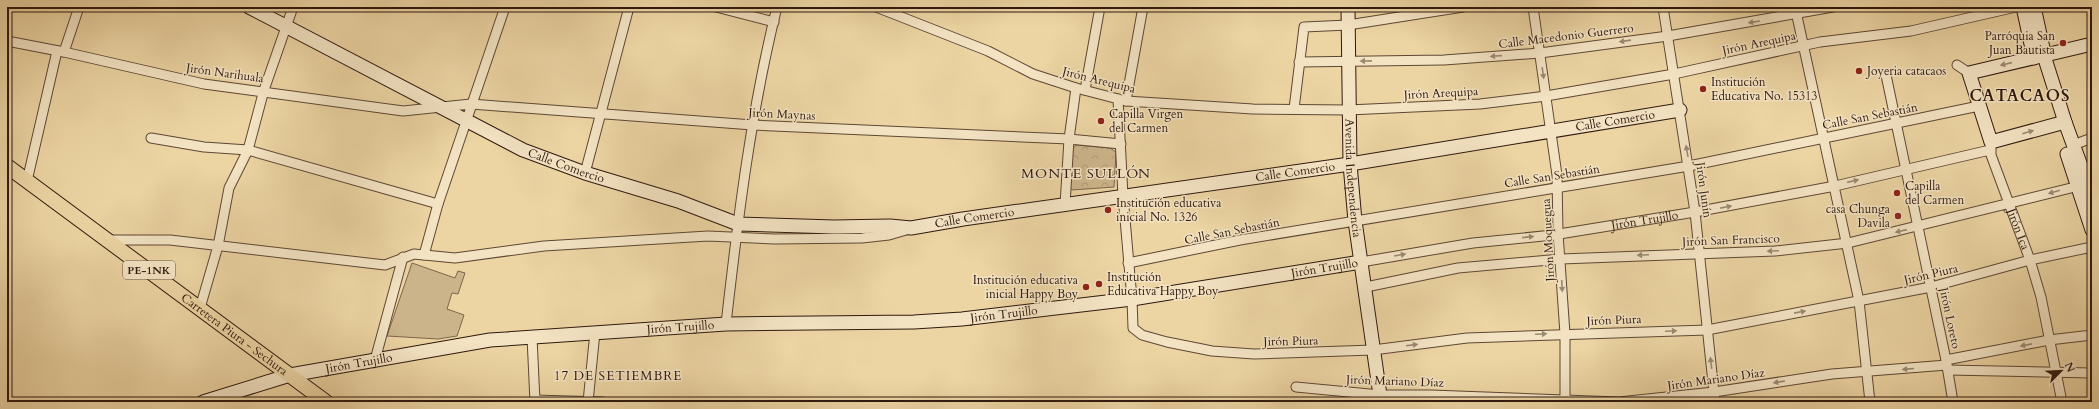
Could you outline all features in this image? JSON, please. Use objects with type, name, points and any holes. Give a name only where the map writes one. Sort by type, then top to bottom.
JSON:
[{"type":"main road","name":"Carretera Piura - Sechura","points":[[7,166],[326,402]]},
{"type":"street","points":[[27,181],[60,51],[79,7]]},
{"type":"street","name":"Calle Comercio","points":[[249,7],[442,106],[523,150],[585,173],[678,201],[738,224],[834,227],[890,226],[910,228]]},
{"type":"street","points":[[200,308],[218,246],[229,188],[248,150],[264,90],[286,25],[294,7]]},
{"type":"street","points":[[424,255],[438,204],[505,7]]},
{"type":"street","points":[[585,173],[629,7]]},
{"type":"street","points":[[716,7],[774,22]]},
{"type":"street","points":[[726,324],[736,238],[752,125],[777,7]]},
{"type":"street","name":"Jirón Arequipa","points":[[876,7],[988,51],[1033,74],[1080,89],[1122,100],[1188,107],[1348,110],[1480,104],[1546,96],[1674,74],[1851,37],[1911,31],[2016,7]]},
{"type":"street","points":[[1065,205],[1069,139],[1100,7]]},
{"type":"street","points":[[1132,299],[1123,196],[1121,144],[1122,100],[1143,7]]},
{"type":"street","name":"Avenida Independencia","points":[[1348,7],[1348,110],[1350,164],[1355,221],[1366,287],[1373,350],[1383,398]]},
{"type":"street","points":[[1294,109],[1304,27],[1348,25],[1463,7]]},
{"type":"street","name":"Jirón Moquegua","points":[[1533,7],[1551,130],[1557,188],[1558,233],[1565,334],[1565,402]]},
{"type":"street","name":"Jirón Junín","points":[[1663,7],[1689,166],[1700,252],[1715,402]]},
{"type":"street","name":"Calle Macedonio Guerrero","points":[[1299,62],[1444,60],[1540,53],[1668,36],[1795,11],[1833,7]]},
{"type":"street","points":[[2023,7],[2061,123],[2092,196]]},
{"type":"street","points":[[2034,7],[2039,56]]},
{"type":"street","points":[[1795,11],[1848,243],[1859,301],[1870,402]]},
{"type":"street","name":"Jirón Narihuala","points":[[7,42],[60,51],[204,84],[264,90],[402,111],[442,106]]},
{"type":"street","points":[[1958,64],[1969,73],[2092,44]]},
{"type":"street","name":"Jirón Ica","points":[[1969,73],[2009,205],[2030,260],[2041,297],[2062,402]]},
{"type":"street","name":"Jirón Loreto","points":[[1886,74],[1917,228],[1947,365],[1953,402]]},
{"type":"street","name":"Jirón Maynas","points":[[442,106],[471,104],[601,115],[752,125],[1069,139],[1121,144]]},
{"type":"street","name":"Calle San Sebastián","points":[[1128,263],[1240,240],[1689,166],[1823,137],[1897,124],[1979,106]]},
{"type":"street","name":"Calle Comercio","points":[[108,240],[170,240],[385,264],[414,254],[455,258],[544,246],[678,237],[862,238],[889,235],[910,228],[963,219],[1350,164],[1680,110]]},
{"type":"street","points":[[2061,123],[2073,145],[2086,184],[2092,230]]},
{"type":"street","name":"Jirón Trujillo","points":[[203,402],[290,375],[462,344],[595,332],[726,324],[914,322],[962,319],[1132,299],[1472,243],[1558,233],[1695,212],[1835,186],[1991,146],[2061,123]]},
{"type":"street","points":[[151,138],[204,147],[248,150],[438,204]]},
{"type":"street","points":[[2073,145],[2092,138]]},
{"type":"street","name":"Jirón San Francisco","points":[[1366,287],[1458,268],[1561,259],[1700,252],[1775,251],[1848,243],[1917,228],[2086,184]]},
{"type":"street","name":"Jirón Piura","points":[[1132,299],[1132,328],[1142,335],[1167,342],[1212,351],[1254,354],[1373,350],[1467,338],[1707,330],[1931,287],[2030,260],[2092,247]]},
{"type":"street","points":[[375,360],[403,257]]},
{"type":"street","points":[[588,401],[595,332]]},
{"type":"street","name":"Jirón Mariano Díaz","points":[[1296,386],[1383,398],[1431,395],[1565,402],[1619,402],[1714,392],[1832,374],[1947,365],[2049,340],[2092,335]]},
{"type":"street","points":[[532,337],[535,401],[603,402]]},
{"type":"street","points":[[1947,365],[2056,373],[2092,373]]},
{"type":"green space","points":[[1076,145],[1110,148],[1116,152],[1114,187],[1072,190],[1070,187],[1071,151]]},
{"type":"green space","points":[[412,263],[455,278],[458,271],[465,273],[458,294],[452,293],[447,309],[464,315],[457,336],[438,339],[387,336]]},
{"type":"place","name":"Parróquia San Juan Bautista","points":[[2063,43]]},
{"type":"place","name":"Joyeria catacaos","points":[[1859,71]]},
{"type":"place","name":"Institución Educativa No. 15313","points":[[1703,89]]},
{"type":"place","name":"Capilla Virgen del Carmen","points":[[1101,121]]},
{"type":"place","name":"Capilla del Carmen","points":[[1897,193]]},
{"type":"place","name":"Institución educativa inicial No. 1326","points":[[1108,210]]},
{"type":"place","name":"casa Chunga Davila","points":[[1898,216]]},
{"type":"place","name":"Institución Educativa Happy Boy","points":[[1099,284]]},
{"type":"place","name":"Institución educativa inicial Happy Boy","points":[[1086,287]]},
{"type":"district","name":"CATACAOS","points":[[2020,95]]},
{"type":"district","name":"MONTE SULLÓN","points":[[1086,173]]},
{"type":"district","name":"17 DE SETIEMBRE","points":[[618,375]]}]
